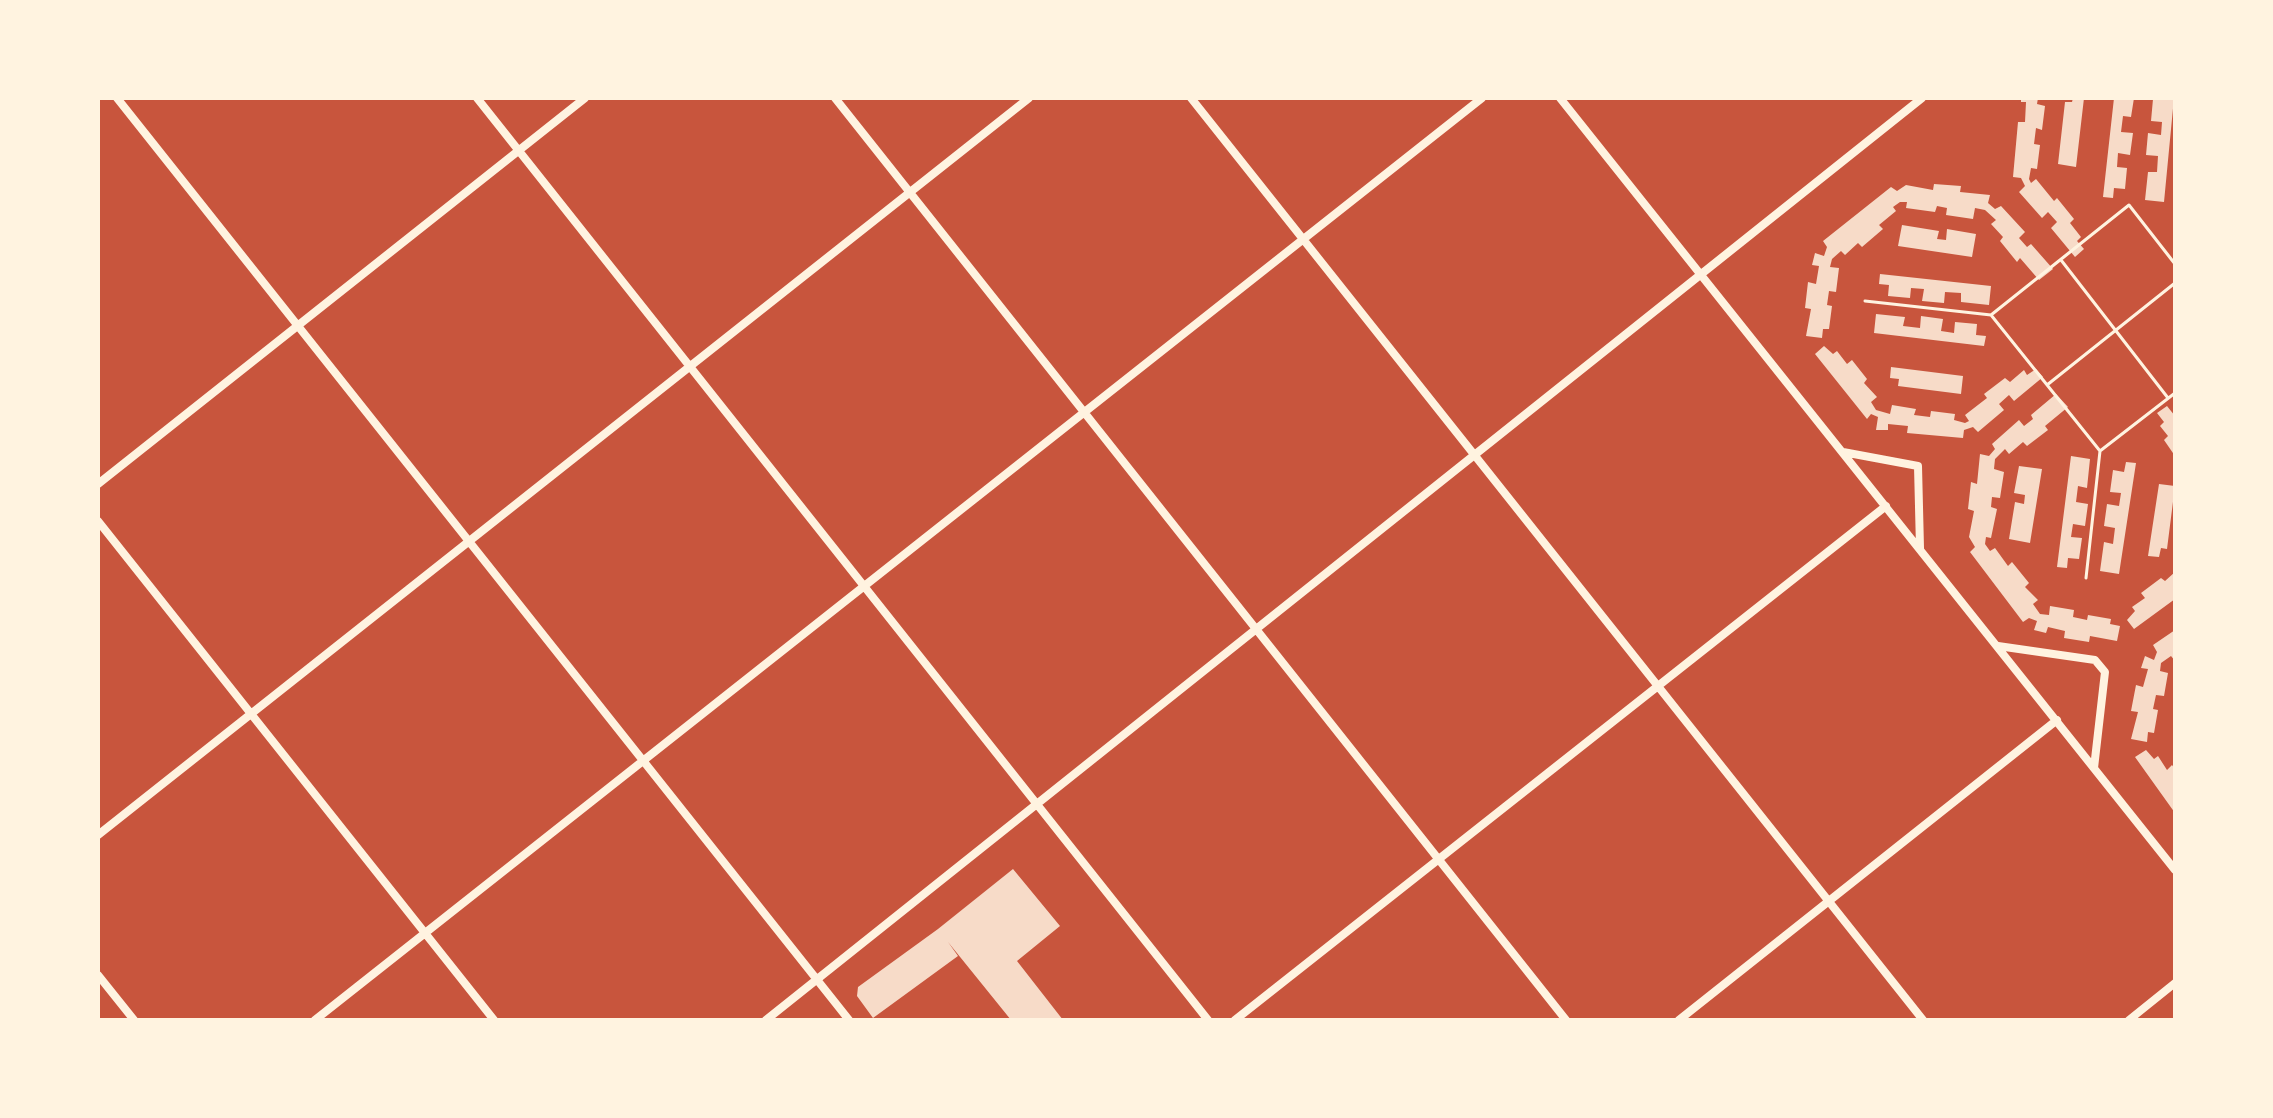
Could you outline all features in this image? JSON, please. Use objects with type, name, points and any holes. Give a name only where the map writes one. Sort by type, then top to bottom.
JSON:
[{"type":"street","points":[[117,98],[849,1020]]},
{"type":"street","points":[[477,98],[1208,1020]]},
{"type":"street","points":[[98,484],[585,98]]},
{"type":"street","points":[[835,98],[1566,1020]]},
{"type":"street","points":[[98,835],[1029,98]]},
{"type":"street","points":[[1191,98],[1923,1020]]},
{"type":"street","points":[[315,1020],[1482,98]]},
{"type":"street","points":[[1560,98],[2175,870]]},
{"type":"street","points":[[766,1020],[1922,98]]},
{"type":"street","points":[[1843,452],[1918,466],[1920,548]]},
{"type":"street","points":[[1235,1020],[1886,506]]},
{"type":"street","points":[[98,521],[494,1020]]},
{"type":"street","points":[[1998,646],[2095,660],[2105,672],[2094,768]]},
{"type":"street","points":[[1679,1020],[2057,720]]},
{"type":"street","points":[[98,975],[134,1020]]},
{"type":"street","points":[[2129,1020],[2175,983]]},
{"type":"path","points":[[1865,301],[1991,315],[2129,205],[2175,264]]},
{"type":"path","points":[[2061,260],[2168,398]]},
{"type":"path","points":[[2047,385],[2175,283]]},
{"type":"path","points":[[1991,315],[2100,451],[2086,578]]},
{"type":"path","points":[[2100,451],[2175,393]]},
{"type":"building","points":[[2021,98],[2038,98],[2037,104],[2045,106],[2042,130],[2036,128],[2034,144],[2040,145],[2037,169],[2031,168],[2029,179],[2031,183],[2036,179],[2074,219],[2070,223],[2081,237],[2077,241],[2084,249],[2075,257],[2051,228],[2057,222],[2048,212],[2042,218],[2019,192],[2025,186],[2021,178],[2013,177],[2018,122],[2025,122],[2026,102],[2021,102]]},
{"type":"building","points":[[2073,98],[2084,98],[2076,167],[2058,164],[2065,102],[2072,102]]},
{"type":"building","points":[[2114,98],[2134,98],[2131,117],[2123,116],[2121,132],[2133,133],[2130,155],[2118,153],[2117,167],[2127,168],[2125,189],[2114,188],[2113,198],[2103,197]]},
{"type":"building","points":[[2174,98],[2164,202],[2145,200],[2148,172],[2157,172],[2158,156],[2146,155],[2148,133],[2161,135],[2162,122],[2151,121],[2153,99]]},
{"type":"building","points":[[1934,184],[1961,186],[1960,192],[1990,195],[1988,203],[1995,209],[2001,206],[2025,232],[2019,238],[2027,247],[2031,244],[2053,269],[2039,280],[2020,258],[2017,262],[2000,241],[2003,237],[1991,224],[1996,220],[1985,210],[1975,208],[1973,219],[1946,215],[1947,208],[1937,206],[1935,212],[1906,208],[1907,202],[1900,202],[1893,207],[1896,211],[1879,225],[1883,229],[1862,247],[1858,243],[1845,255],[1841,251],[1832,259],[1830,267],[1839,268],[1836,292],[1829,291],[1827,305],[1832,306],[1829,329],[1823,329],[1822,338],[1806,336],[1811,309],[1805,308],[1808,282],[1816,284],[1819,266],[1812,265],[1815,253],[1824,256],[1827,247],[1823,241],[1891,187],[1897,191],[1906,185],[1933,190]]},
{"type":"building","points":[[1902,225],[1939,231],[1937,239],[1946,240],[1947,229],[1976,234],[1972,257],[1898,246]]},
{"type":"building","points":[[1880,274],[1991,286],[1989,305],[1961,302],[1961,293],[1945,292],[1944,303],[1922,301],[1924,289],[1911,288],[1910,298],[1888,296],[1889,285],[1879,284]]},
{"type":"building","points":[[1876,314],[1905,317],[1903,326],[1920,328],[1921,316],[1943,319],[1941,331],[1954,333],[1955,322],[1977,324],[1976,335],[1986,336],[1984,346],[1874,333]]},
{"type":"building","points":[[1824,346],[1833,354],[1837,351],[1847,364],[1852,360],[1867,379],[1864,383],[1877,397],[1871,402],[1876,410],[1890,414],[1892,405],[1916,409],[1914,415],[1930,417],[1931,411],[1955,414],[1954,420],[1965,423],[1969,421],[1965,415],[1987,398],[1984,394],[2005,378],[2010,382],[2024,370],[2027,375],[2036,369],[2043,377],[2014,401],[2009,395],[1999,404],[2004,410],[1978,432],[1973,427],[1964,430],[1963,438],[1907,433],[1908,426],[1888,424],[1888,430],[1876,430],[1878,417],[1871,414],[1867,419],[1815,354]]},
{"type":"building","points":[[1891,367],[1963,376],[1961,394],[1898,386],[1899,379],[1890,378]]},
{"type":"building","points":[[2056,394],[2068,407],[2045,426],[2048,430],[2027,446],[2023,442],[2009,454],[2005,449],[1995,459],[1994,469],[2004,472],[2000,498],[1992,497],[1991,507],[1997,509],[1991,538],[1986,537],[1985,544],[1990,551],[1995,548],[2008,566],[2012,562],[2029,583],[2025,587],[2038,600],[2033,604],[2040,614],[2049,615],[2050,606],[2074,610],[2073,617],[2087,620],[2088,615],[2111,619],[2110,624],[2120,626],[2117,641],[2090,636],[2089,642],[2064,638],[2065,631],[2048,627],[2046,633],[2034,630],[2037,621],[2029,618],[2023,622],[1970,552],[1975,547],[1969,537],[1974,511],[1968,509],[1971,482],[1977,484],[1980,454],[1989,456],[1995,449],[1992,444],[2019,420],[2024,426],[2033,419],[2031,415]]},
{"type":"building","points":[[2167,406],[2175,416],[2175,456],[2164,440],[2168,436],[2160,426],[2164,422],[2157,413]]},
{"type":"building","points":[[2071,456],[2090,459],[2087,488],[2078,486],[2076,502],[2088,504],[2085,526],[2073,524],[2071,537],[2082,538],[2079,559],[2068,558],[2067,568],[2057,567]]},
{"type":"building","points":[[2126,462],[2136,463],[2119,574],[2100,571],[2104,542],[2113,544],[2115,528],[2104,526],[2107,504],[2119,506],[2121,493],[2110,492],[2113,470],[2124,472]]},
{"type":"building","points":[[2019,466],[2042,469],[2030,543],[2009,539],[2015,502],[2024,504],[2025,495],[2014,493]]},
{"type":"building","points":[[2159,484],[2175,486],[2167,549],[2161,548],[2159,557],[2148,556]]},
{"type":"building","points":[[2175,572],[2175,599],[2134,629],[2127,620],[2135,611],[2132,607],[2145,598],[2141,593],[2161,578],[2165,581]]},
{"type":"building","points":[[2175,630],[2175,661],[2171,656],[2161,663],[2160,671],[2168,673],[2164,696],[2156,695],[2153,709],[2158,710],[2154,733],[2148,732],[2147,742],[2131,739],[2138,712],[2131,711],[2136,685],[2143,687],[2148,669],[2141,668],[2145,656],[2154,660],[2157,652],[2153,645]]},
{"type":"building","points":[[2146,750],[2154,759],[2158,756],[2167,770],[2172,765],[2175,769],[2175,813],[2135,757]]},
{"type":"building","points":[[1013,869],[1060,926],[1017,961],[1063,1020],[1011,1020],[948,942],[958,956],[873,1018],[857,996],[858,987]]}]
